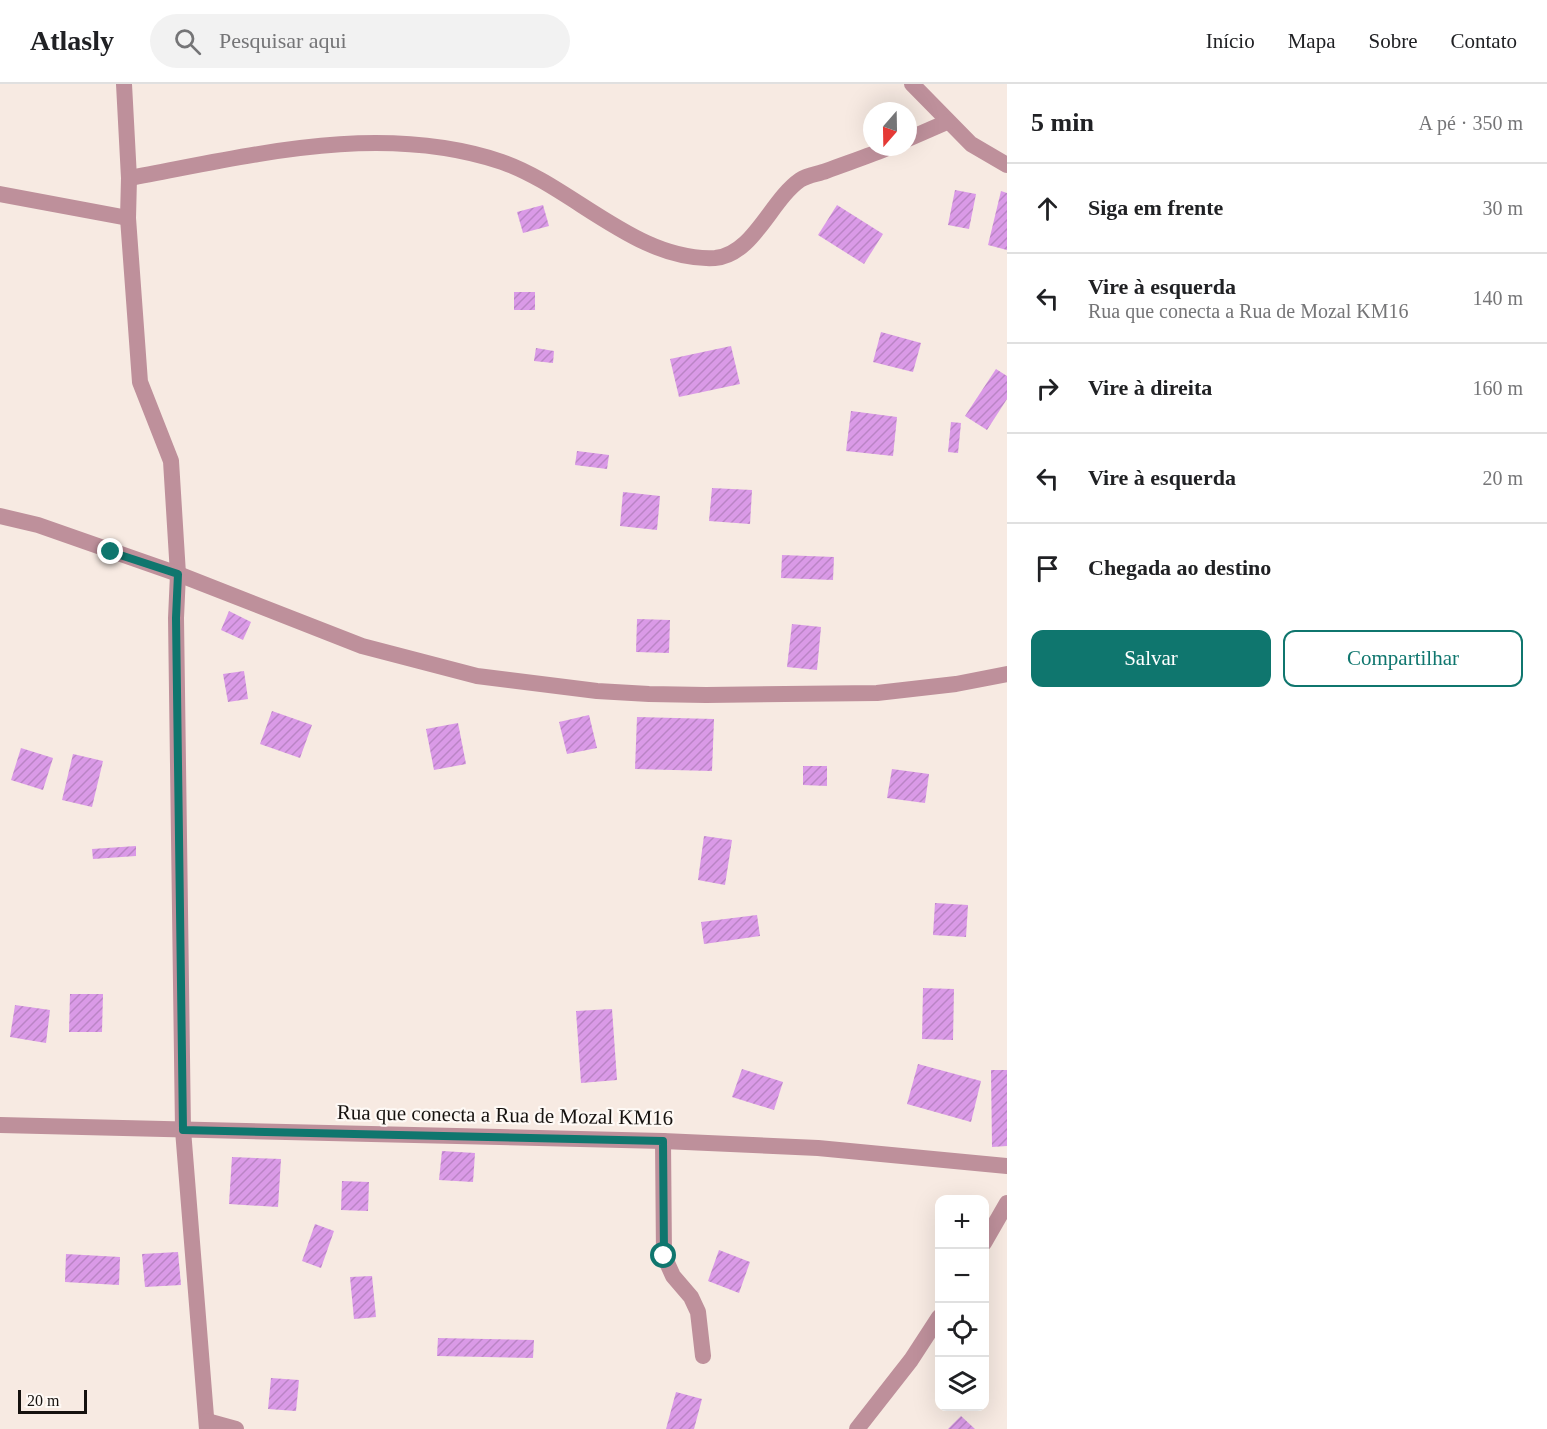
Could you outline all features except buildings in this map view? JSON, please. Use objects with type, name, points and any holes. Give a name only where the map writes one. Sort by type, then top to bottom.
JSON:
[{"type":"street","points":[[124,84],[129,178],[128,218],[140,382],[171,461],[178,574],[176,618],[183,1130],[207,1425],[236,1429]]},
{"type":"street","points":[[912,84],[971,144],[1007,165]]},
{"type":"street","points":[[917,135],[948,122]]},
{"type":"street","points":[[129,178],[303,146],[379,143],[448,148],[503,163],[552,187],[617,228],[674,254],[716,258],[734,252],[753,235],[779,200],[801,179],[865,156]]},
{"type":"street","points":[[0,194],[128,218]]},
{"type":"street","points":[[0,516],[38,525],[178,574],[362,646],[477,676],[597,691],[706,695],[877,693],[956,684],[1007,674]]},
{"type":"street","name":"Rua que conecta a Rua de Mozal KM16","points":[[0,1125],[663,1141],[818,1148],[1007,1166]]},
{"type":"street","points":[[663,1141],[664,1256],[673,1276],[691,1297],[698,1312],[702,1356]]},
{"type":"street","points":[[989,1234],[1007,1203]]},
{"type":"street","points":[[856,1429],[910,1360],[935,1323]]},
{"type":"route","points":[[111,552],[178,574],[176,618],[183,1130],[663,1141],[664,1256]]}]
